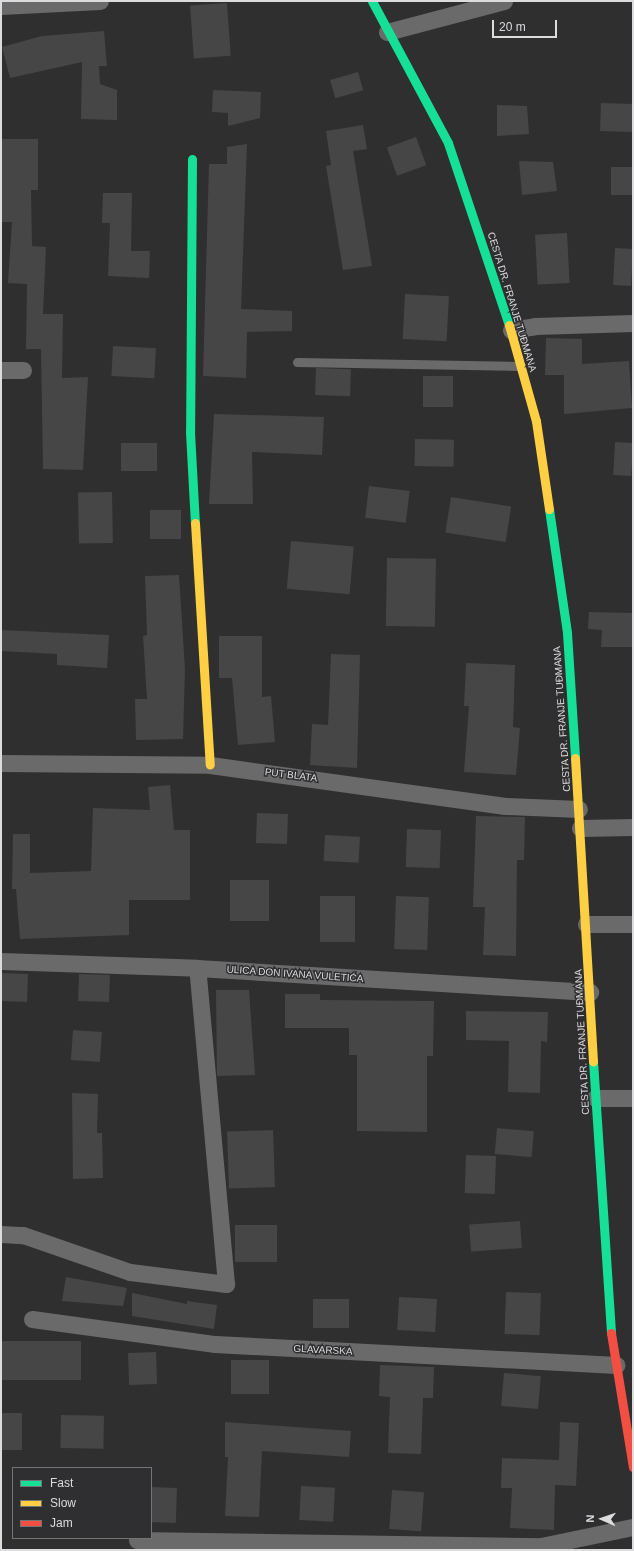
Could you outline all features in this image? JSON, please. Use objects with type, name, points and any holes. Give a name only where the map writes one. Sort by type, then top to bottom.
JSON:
[{"type":"main road","name":"CESTA DR. FRANJE TUĐMANA","points":[[372,1],[387,32],[448,143],[511,330],[536,421],[568,633],[608,1315],[633,1467]]},
{"type":"main road","points":[[192,159],[190,432],[210,765]]},
{"type":"street","points":[[1,6],[100,1]]},
{"type":"street","points":[[387,32],[504,1]]},
{"type":"street","points":[[511,330],[535,326],[633,323]]},
{"type":"street","points":[[1,370],[23,370]]},
{"type":"street","name":"PUT BLATA","points":[[1,762],[210,765],[505,806],[579,809]]},
{"type":"street","points":[[580,828],[633,827]]},
{"type":"street","points":[[586,924],[633,924]]},
{"type":"street","name":"ULICA DON IVANA VULETIĆA","points":[[1,961],[197,968],[590,992]]},
{"type":"street","points":[[1,1234],[23,1235],[130,1272],[226,1284],[197,968]]},
{"type":"street","points":[[595,1098],[633,1098]]},
{"type":"street","name":"GLAVARSKA","points":[[32,1319],[215,1344],[616,1365]]},
{"type":"street","points":[[137,1540],[541,1546],[633,1527]]},
{"type":"lane","points":[[296,362],[521,366]]},
{"type":"building","points":[[227,3],[231,56],[194,58],[190,6]]},
{"type":"building","points":[[104,31],[107,66],[99,66],[100,84],[117,90],[117,120],[81,119],[82,62],[10,78],[2,47],[42,36]]},
{"type":"building","points":[[358,72],[363,90],[335,98],[330,80]]},
{"type":"building","points":[[213,90],[261,92],[260,118],[228,126],[228,113],[212,112]]},
{"type":"building","points":[[601,103],[633,104],[632,132],[600,131]]},
{"type":"building","points":[[497,105],[527,106],[529,134],[497,136]]},
{"type":"building","points":[[363,125],[367,149],[353,151],[372,266],[343,270],[326,166],[331,165],[326,131]]},
{"type":"building","points":[[416,137],[426,165],[397,176],[387,148]]},
{"type":"building","points":[[1,139],[38,139],[38,190],[31,190],[32,246],[46,247],[43,314],[63,314],[62,378],[88,377],[83,470],[43,469],[41,349],[26,349],[27,284],[8,283],[12,222],[1,222]]},
{"type":"building","points":[[247,144],[241,309],[292,311],[292,331],[247,332],[246,378],[203,376],[209,164],[227,164],[227,147]]},
{"type":"building","points":[[519,161],[553,162],[557,191],[522,195]]},
{"type":"building","points":[[611,167],[633,167],[633,195],[611,195]]},
{"type":"building","points":[[103,193],[132,193],[131,251],[150,251],[149,278],[108,276],[110,223],[102,223]]},
{"type":"building","points":[[567,233],[570,283],[538,285],[535,235]]},
{"type":"building","points":[[615,248],[633,249],[631,286],[613,285]]},
{"type":"building","points":[[405,294],[449,296],[447,341],[403,339]]},
{"type":"building","points":[[546,338],[582,339],[582,364],[629,361],[632,408],[564,414],[564,375],[545,375]]},
{"type":"building","points":[[113,346],[156,348],[154,378],[111,376]]},
{"type":"building","points":[[316,368],[351,369],[350,396],[315,395]]},
{"type":"building","points":[[423,376],[453,376],[453,407],[423,407]]},
{"type":"building","points":[[214,414],[324,417],[322,455],[252,452],[253,504],[209,504]]},
{"type":"building","points":[[415,439],[454,440],[454,467],[415,466]]},
{"type":"building","points":[[615,442],[633,443],[631,476],[613,475]]},
{"type":"building","points":[[121,443],[157,443],[157,471],[121,471]]},
{"type":"building","points":[[369,486],[410,491],[406,523],[365,518]]},
{"type":"building","points":[[112,492],[113,543],[79,544],[78,493]]},
{"type":"building","points":[[451,497],[511,507],[506,542],[445,533]]},
{"type":"building","points":[[150,510],[181,510],[181,539],[150,539]]},
{"type":"building","points":[[291,541],[354,546],[350,594],[287,589]]},
{"type":"building","points":[[387,558],[436,559],[435,627],[386,626]]},
{"type":"building","points":[[179,575],[185,669],[183,739],[136,740],[135,699],[147,699],[143,636],[147,635],[145,576]]},
{"type":"building","points":[[589,612],[633,613],[633,647],[601,647],[602,630],[588,629]]},
{"type":"building","points":[[1,630],[109,635],[107,668],[57,665],[57,654],[1,651]]},
{"type":"building","points":[[219,636],[262,636],[262,697],[271,696],[275,742],[238,745],[232,678],[219,678]]},
{"type":"building","points":[[331,654],[360,655],[357,768],[310,765],[312,724],[328,725]]},
{"type":"building","points":[[466,663],[515,665],[513,727],[520,728],[516,775],[464,772],[469,706],[464,706]]},
{"type":"building","points":[[170,785],[174,830],[190,830],[190,900],[129,900],[129,935],[20,939],[16,889],[12,889],[13,834],[30,834],[30,873],[91,871],[93,808],[150,810],[148,787]]},
{"type":"building","points":[[257,813],[288,814],[287,844],[256,843]]},
{"type":"building","points":[[476,816],[525,817],[524,860],[517,860],[516,956],[483,955],[485,907],[473,907]]},
{"type":"building","points":[[407,829],[441,830],[440,868],[406,867]]},
{"type":"building","points":[[325,835],[360,837],[359,863],[324,861]]},
{"type":"building","points":[[230,880],[269,880],[269,921],[230,921]]},
{"type":"building","points":[[320,896],[355,896],[355,942],[320,942]]},
{"type":"building","points":[[396,896],[429,897],[427,950],[394,949]]},
{"type":"building","points":[[1,973],[28,974],[27,1002],[1,1001]]},
{"type":"building","points":[[79,974],[110,975],[109,1002],[78,1001]]},
{"type":"building","points":[[216,990],[249,990],[255,1075],[217,1076]]},
{"type":"building","points":[[285,994],[320,994],[320,1000],[434,1001],[433,1056],[427,1056],[427,1132],[357,1131],[357,1055],[349,1055],[349,1028],[285,1028]]},
{"type":"building","points":[[466,1011],[548,1012],[547,1042],[541,1041],[540,1093],[508,1092],[509,1041],[466,1040]]},
{"type":"building","points":[[73,1030],[102,1032],[100,1062],[71,1060]]},
{"type":"building","points":[[72,1093],[98,1094],[97,1133],[102,1133],[103,1178],[73,1179]]},
{"type":"building","points":[[497,1128],[534,1131],[532,1157],[495,1154]]},
{"type":"building","points":[[273,1130],[275,1187],[229,1189],[227,1132]]},
{"type":"building","points":[[466,1155],[496,1156],[495,1194],[465,1193]]},
{"type":"building","points":[[520,1221],[522,1248],[471,1251],[469,1225]]},
{"type":"building","points":[[235,1225],[277,1225],[277,1262],[235,1262]]},
{"type":"building","points":[[66,1277],[127,1288],[123,1306],[62,1301]]},
{"type":"building","points":[[506,1292],[541,1293],[540,1335],[505,1334]]},
{"type":"building","points":[[132,1293],[187,1304],[187,1301],[217,1305],[214,1329],[132,1316]]},
{"type":"building","points":[[399,1297],[437,1299],[435,1332],[397,1330]]},
{"type":"building","points":[[313,1299],[349,1299],[349,1328],[313,1328]]},
{"type":"building","points":[[1,1341],[81,1341],[81,1380],[1,1380]]},
{"type":"building","points":[[156,1352],[157,1384],[129,1385],[128,1353]]},
{"type":"building","points":[[231,1360],[269,1360],[269,1394],[231,1394]]},
{"type":"building","points":[[380,1365],[434,1367],[433,1398],[423,1398],[421,1454],[388,1453],[390,1397],[379,1396]]},
{"type":"building","points":[[504,1373],[541,1376],[538,1409],[501,1406]]},
{"type":"building","points":[[1,1413],[22,1413],[22,1450],[1,1450]]},
{"type":"building","points":[[61,1415],[104,1416],[103,1449],[60,1448]]},
{"type":"building","points":[[225,1422],[351,1431],[349,1457],[262,1451],[259,1517],[225,1516],[228,1457],[225,1457]]},
{"type":"building","points":[[560,1422],[579,1423],[576,1486],[555,1485],[554,1530],[510,1528],[512,1488],[501,1488],[502,1458],[559,1460]]},
{"type":"building","points":[[301,1486],[335,1488],[333,1522],[299,1520]]},
{"type":"building","points":[[152,1487],[177,1488],[176,1523],[152,1522]]},
{"type":"building","points":[[392,1490],[424,1492],[421,1531],[389,1529]]},
{"type":"traffic: fast","points":[[372,1],[448,143],[509,325]]},
{"type":"traffic: fast","points":[[192,159],[190,432],[195,523]]},
{"type":"traffic: fast","points":[[549,509],[567,633],[575,758]]},
{"type":"traffic: fast","points":[[593,1061],[611,1333]]},
{"type":"traffic: slow","points":[[509,325],[536,421],[549,509]]},
{"type":"traffic: slow","points":[[195,523],[210,765]]},
{"type":"traffic: slow","points":[[575,758],[593,1061]]},
{"type":"traffic: jam","points":[[611,1333],[633,1467]]}]
